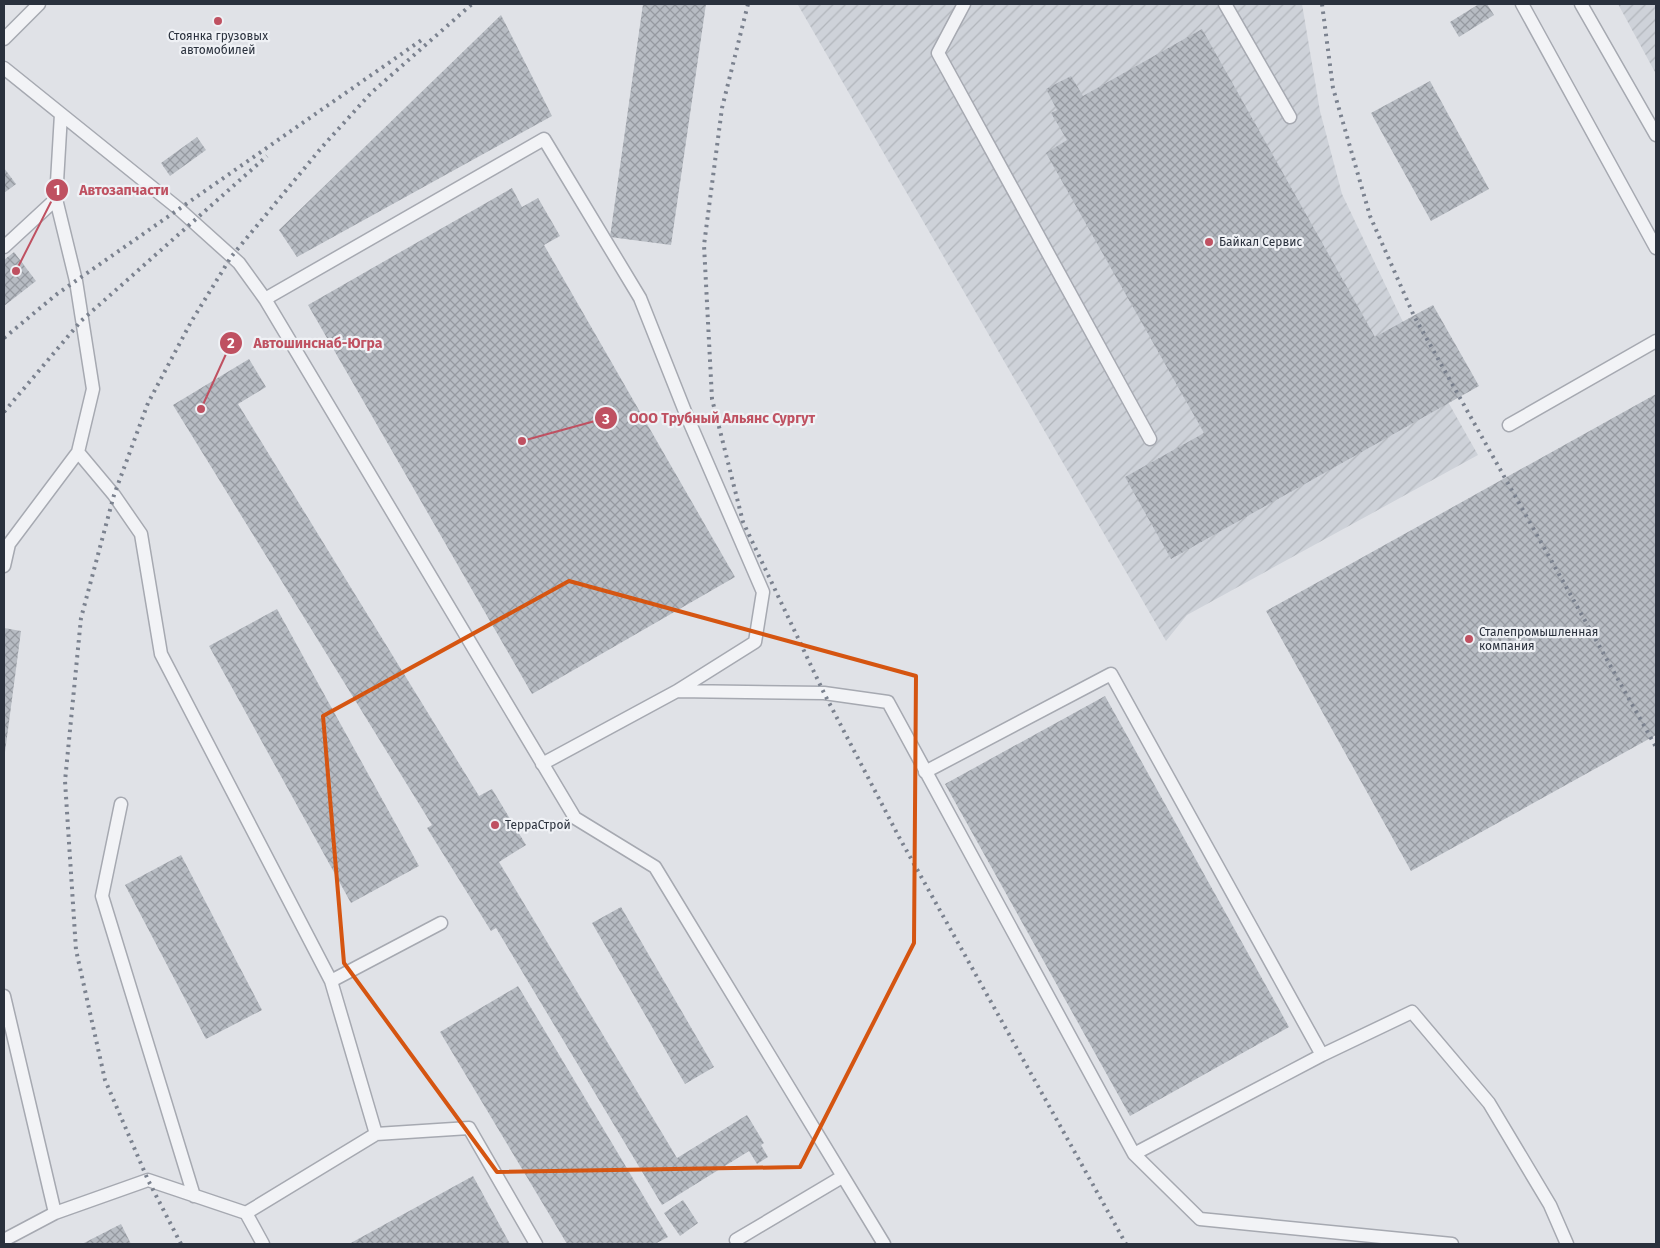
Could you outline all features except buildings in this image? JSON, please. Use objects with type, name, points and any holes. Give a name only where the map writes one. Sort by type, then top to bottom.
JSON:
[{"type":"lane","points":[[4,39],[39,4]]},
{"type":"lane","points":[[964,4],[938,53],[1150,439]]},
{"type":"lane","points":[[1225,4],[1290,117]]},
{"type":"lane","points":[[1522,4],[1656,248]]},
{"type":"lane","points":[[1581,4],[1656,135]]},
{"type":"lane","points":[[4,68],[192,220],[239,263],[265,299],[575,818],[655,867],[884,1244]]},
{"type":"lane","points":[[4,566],[10,544],[78,452],[93,389],[76,281],[56,199],[61,114]]},
{"type":"lane","points":[[265,299],[544,139],[640,298],[686,414],[764,592],[755,642],[677,691],[542,764]]},
{"type":"lane","points":[[4,247],[56,199]]},
{"type":"lane","points":[[1509,425],[1656,341]]},
{"type":"lane","points":[[78,452],[114,494],[141,534],[161,654],[331,981],[376,1134]]},
{"type":"lane","points":[[925,772],[1111,674],[1322,1055]]},
{"type":"lane","points":[[677,691],[824,693],[888,702],[1134,1154],[1200,1219],[1452,1244]]},
{"type":"lane","points":[[121,804],[102,896],[194,1196]]},
{"type":"lane","points":[[331,981],[441,923]]},
{"type":"lane","points":[[4,996],[55,1212]]},
{"type":"lane","points":[[1134,1154],[1322,1055],[1412,1012],[1489,1103],[1550,1205],[1567,1244]]},
{"type":"lane","points":[[246,1213],[376,1134],[469,1128],[536,1244]]},
{"type":"lane","points":[[736,1240],[842,1177]]},
{"type":"lane","points":[[4,1240],[55,1212],[148,1180],[246,1213],[263,1244]]},
{"type":"highlighted area","points":[[569,581],[916,676],[914,943],[800,1167],[497,1172],[344,963],[323,716]]},
{"type":"shaded area","points":[[1302,4],[1320,111],[1342,194],[1403,322],[1478,455],[1187,615],[1166,641],[798,5]]},
{"type":"shaded area","points":[[1618,4],[1656,4],[1656,74]]},
{"type":"railway","points":[[181,1244],[148,1180],[105,1080],[76,950],[65,781],[81,618],[114,495],[148,403],[191,322],[231,257],[322,147],[371,93],[472,4]]},
{"type":"railway","points":[[748,4],[722,108],[704,245],[712,399],[743,522],[824,693],[899,837],[1126,1244]]},
{"type":"railway","points":[[1322,4],[1333,88],[1370,216],[1414,316],[1656,747]]},
{"type":"railway","points":[[4,338],[57,294],[423,39]]},
{"type":"railway","points":[[4,412],[81,321],[267,156]]},
{"type":"place","name":"Стоянка грузовых автомобилей","points":[[218,21]]},
{"type":"place","name":"Байкал Сервис","points":[[1209,242]]},
{"type":"place","name":"Автозапчасти","points":[[16,271]]},
{"type":"place","name":"Автошинснаб-Югра","points":[[201,409]]},
{"type":"place","name":"ООО Трубный Альянс Сургут","points":[[522,441]]},
{"type":"place","name":"Сталепромышленная компания","points":[[1469,639]]},
{"type":"place","name":"ТерраСтрой","points":[[495,825]]}]
